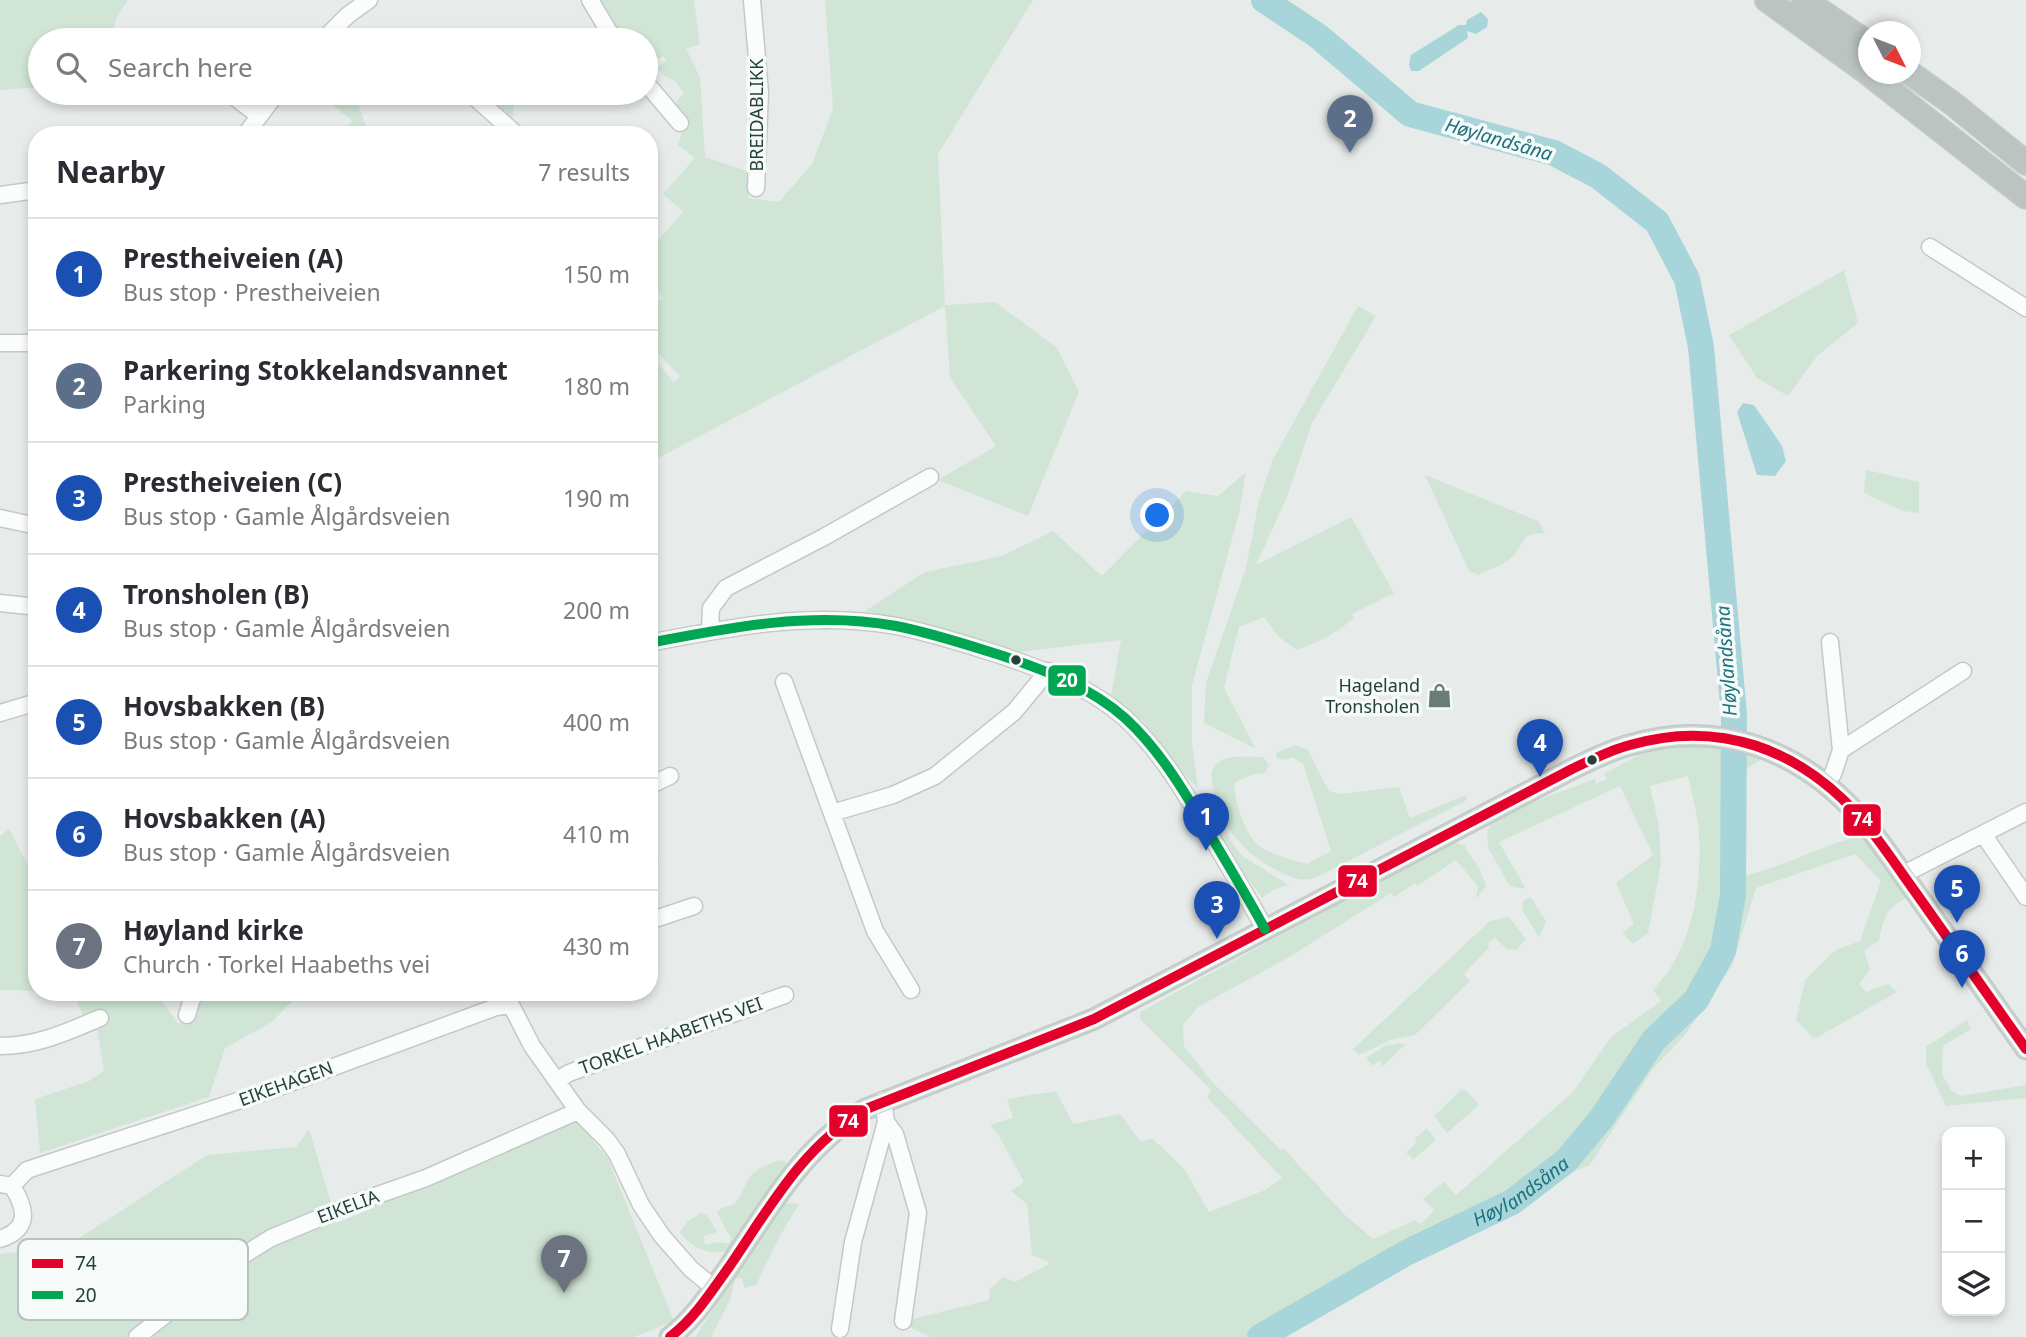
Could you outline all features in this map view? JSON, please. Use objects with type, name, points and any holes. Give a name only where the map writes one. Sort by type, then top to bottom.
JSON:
[{"type":"highway","points":[[1767,0],[1858,65]]},
{"type":"highway","points":[[1804,0],[1858,36]]},
{"type":"highway","points":[[1921,81],[2026,163]]},
{"type":"highway","points":[[1883,84],[2026,197]]},
{"type":"main road","points":[[670,1337],[696,1312],[715,1287],[782,1188],[811,1152],[838,1127],[883,1100],[1087,1022],[1602,755],[1630,745],[1663,738],[1730,738],[1778,754],[1825,783],[1872,831],[2026,1049]]},
{"type":"street","points":[[336,28],[369,0]]},
{"type":"street","points":[[590,0],[607,28]]},
{"type":"street","name":"BREIDABLIKK","points":[[752,0],[760,93],[756,188]]},
{"type":"street","points":[[658,97],[680,123]]},
{"type":"street","points":[[245,105],[258,115]]},
{"type":"street","points":[[251,126],[266,105]]},
{"type":"street","points":[[483,105],[507,126]]},
{"type":"street","points":[[0,195],[28,192]]},
{"type":"street","points":[[1930,247],[2026,308]]},
{"type":"street","points":[[0,343],[28,343]]},
{"type":"street","points":[[710,631],[711,608],[726,588],[930,477]]},
{"type":"street","points":[[0,518],[28,524]]},
{"type":"street","points":[[0,603],[28,606]]},
{"type":"street","points":[[658,641],[710,631],[791,621],[865,622],[898,626],[1048,671],[1094,694],[1124,718],[1152,746],[1177,778],[1265,929]]},
{"type":"street","points":[[1825,783],[1832,774],[1841,750],[1830,642]]},
{"type":"street","points":[[832,813],[893,795],[935,776],[1014,712],[1048,671]]},
{"type":"street","points":[[1841,750],[1963,671]]},
{"type":"street","points":[[784,682],[875,931],[911,990]]},
{"type":"street","points":[[0,713],[28,705]]},
{"type":"street","points":[[658,782],[670,776]]},
{"type":"street","points":[[1902,875],[2026,812]]},
{"type":"street","points":[[1983,834],[2026,897]]},
{"type":"street","points":[[658,918],[694,906]]},
{"type":"street","name":"TORKEL HAABETHS VEI","points":[[558,1080],[569,1073],[785,995]]},
{"type":"street","points":[[187,1015],[191,1001]]},
{"type":"street","name":"EIKEHAGEN","points":[[6,1185],[27,1170],[271,1090],[496,1007],[506,1001]]},
{"type":"street","name":"TORKEL HAABETHS VEI","points":[[510,1001],[532,1046],[579,1111],[617,1154],[641,1205],[662,1236],[691,1269],[715,1287]]},
{"type":"street","points":[[0,1046],[21,1046],[41,1041],[100,1018]]},
{"type":"street","points":[[840,1329],[855,1230],[886,1122],[883,1100]]},
{"type":"street","name":"EIKELIA","points":[[248,1252],[271,1238],[362,1200],[426,1178],[579,1111]]},
{"type":"street","points":[[886,1122],[895,1134],[918,1213],[902,1321]]},
{"type":"street","points":[[0,1238],[13,1233],[24,1216],[24,1205],[6,1185]]},
{"type":"street","name":"EIKELIA","points":[[137,1337],[159,1320]]},
{"type":"green space","points":[[0,0],[128,0],[114,28],[28,28],[28,88],[0,90]]},
{"type":"green space","points":[[595,0],[694,0],[700,44],[686,49],[700,77],[705,157],[753,173],[748,198],[779,202],[812,164],[833,109],[825,0],[1033,0],[938,154],[945,305],[995,302],[1057,348],[1079,392],[1028,516],[938,480],[996,446],[950,378],[945,306],[658,458],[658,363],[674,383],[680,376],[658,353],[658,300],[664,299],[658,292],[658,240],[683,212],[663,194],[695,158],[678,145],[686,120],[675,107],[684,93],[674,80],[658,70],[658,67],[666,61],[664,56],[658,59],[658,28],[611,28]]},
{"type":"green space","points":[[333,105],[358,105],[366,126],[348,126],[352,121]]},
{"type":"green space","points":[[494,105],[514,105],[513,116],[509,118]]},
{"type":"green space","points":[[1844,270],[1858,323],[1817,356],[1788,396],[1757,378],[1729,335]]},
{"type":"green space","points":[[1358,306],[1376,316],[1312,423],[1287,497],[1256,565],[1351,517],[1394,593],[1352,614],[1354,618],[1334,633],[1297,650],[1280,638],[1264,617],[1239,627],[1224,688],[1256,749],[1204,723],[1206,683],[1246,568],[1259,500],[1273,459]]},
{"type":"green space","points":[[1866,470],[1919,482],[1919,513],[1903,511],[1864,493]]},
{"type":"green space","points":[[1246,472],[1239,514],[1192,685],[1192,744],[1198,788],[1179,770],[1145,723],[1111,695],[1121,640],[1018,652],[865,611],[925,572],[1002,556],[1053,531],[1102,576],[1186,491],[1218,496]]},
{"type":"green space","points":[[1425,475],[1538,521],[1545,533],[1527,536],[1511,558],[1497,566],[1478,575],[1469,571]]},
{"type":"green space","points":[[1295,745],[1307,749],[1329,791],[1340,794],[1399,787],[1410,818],[1466,795],[1467,800],[1317,877],[1303,880],[1295,878],[1258,859],[1237,840],[1217,803],[1212,770],[1216,764],[1226,759],[1263,757],[1269,765],[1265,773],[1251,775],[1234,783],[1241,817],[1249,834],[1259,846],[1307,864],[1331,851],[1303,764],[1292,757],[1277,759],[1276,753]]},
{"type":"green space","points":[[1697,746],[1746,752],[1761,760],[1743,771],[1740,870],[1745,876],[1861,835],[1876,851],[1906,895],[1886,916],[1879,941],[1864,950],[1870,969],[1859,984],[1866,992],[1888,984],[1897,992],[1814,1039],[1796,1020],[1805,980],[1836,950],[1860,941],[1881,881],[1855,854],[1756,888],[1732,966],[1685,1035],[1653,1069],[1589,1166],[1562,1175],[1271,1337],[930,1337],[907,1326],[913,1319],[989,1300],[990,1289],[1003,1277],[1015,1282],[1049,1264],[1032,1255],[1027,1204],[1011,1191],[1024,1182],[990,1125],[1013,1118],[1007,1099],[1056,1091],[1073,1124],[1120,1114],[1141,1142],[1152,1138],[1184,1169],[1209,1212],[1265,1190],[1282,1178],[1207,1097],[1211,1090],[1140,1019],[1140,1012],[1454,842],[1464,845],[1480,870],[1486,886],[1476,899],[1478,886],[1456,860],[1417,886],[1415,883],[1394,897],[1391,893],[1291,956],[1198,1007],[1183,1025],[1184,1046],[1212,1082],[1281,1150],[1283,1148],[1344,1214],[1373,1239],[1415,1220],[1421,1224],[1434,1210],[1423,1199],[1444,1182],[1456,1195],[1573,1092],[1611,1037],[1661,1001],[1653,990],[1677,956],[1692,918],[1696,897],[1699,834],[1688,776],[1650,786],[1659,826],[1661,864],[1648,933],[1633,944],[1622,933],[1634,924],[1616,883],[1653,855],[1620,786],[1499,842],[1526,889],[1510,886],[1488,848],[1487,833],[1492,822],[1530,803],[1595,779],[1596,784],[1607,779],[1604,774],[1646,751]]},
{"type":"green space","points":[[9,829],[28,864],[28,991],[0,990],[0,836]]},
{"type":"green space","points":[[1227,835],[1241,855],[1289,885],[1273,890],[1262,898],[1224,838]]},
{"type":"green space","points":[[1531,897],[1546,922],[1539,937],[1522,910],[1523,901]]},
{"type":"green space","points":[[1509,917],[1526,939],[1516,950],[1507,949],[1495,938],[1464,974],[1470,981],[1415,1035],[1390,1040],[1359,1055],[1353,1049],[1490,921]]},
{"type":"green space","points":[[77,1001],[162,1001],[179,1025],[187,1001],[292,1001],[272,1022],[225,1048],[209,1097],[40,1153],[35,1099],[89,1081],[104,1071],[95,1017],[83,1016]]},
{"type":"green space","points":[[1967,1020],[1971,1029],[1943,1046],[1942,1074],[1951,1090],[1961,1096],[2026,1085],[2026,1098],[1946,1106],[1926,1064],[1926,1047]]},
{"type":"green space","points":[[1406,1044],[1383,1066],[1379,1061],[1373,1066],[1366,1058],[1385,1046]]},
{"type":"green space","points":[[1462,1089],[1479,1105],[1447,1133],[1434,1116]]},
{"type":"green space","points":[[577,1121],[608,1159],[674,1321],[634,1337],[0,1337],[0,1254],[18,1252],[18,1320],[248,1320],[248,1239],[78,1239],[207,1155],[296,1147],[309,1129],[337,1223]]},
{"type":"green space","points":[[1427,1128],[1436,1140],[1413,1160],[1406,1152],[1417,1142],[1414,1139]]},
{"type":"green space","points":[[779,1160],[785,1161],[788,1169],[732,1248],[711,1252],[684,1238],[680,1232],[688,1221],[701,1213],[707,1215],[717,1232],[704,1236],[705,1245],[718,1242],[729,1244],[731,1238],[717,1213],[721,1208],[738,1200],[753,1174]]},
{"type":"green space","points":[[784,1203],[799,1204],[756,1285],[744,1288],[742,1278],[735,1279],[730,1300],[711,1337],[695,1337]]},
{"type":"water","points":[[1481,12],[1488,19],[1487,27],[1476,34],[1467,31],[1468,38],[1419,71],[1411,71],[1411,55],[1459,25],[1466,25],[1467,20]]},
{"type":"water","points":[[1743,403],[1754,405],[1782,446],[1786,461],[1775,476],[1757,475],[1737,412]]},
{"type":"waterway","name":"Høylandsåna","points":[[1260,1337],[1406,1253],[1512,1202],[1566,1161],[1601,1119],[1654,1040],[1696,1000],[1723,951],[1733,895],[1734,715],[1701,347],[1687,279],[1657,222],[1598,176],[1554,153],[1410,114],[1318,36],[1264,0]]},
{"type":"transit line","name":"20","points":[[658,641],[772,623],[834,620],[865,622],[896,626],[950,639],[1067,681],[1112,707],[1151,745],[1193,806],[1265,929]]},
{"type":"transit line","name":"74","points":[[670,1337],[702,1304],[773,1201],[805,1160],[843,1124],[866,1109],[1094,1019],[1572,769],[1630,745],[1663,738],[1726,738],[1784,757],[1810,773],[1836,793],[1881,844],[2026,1049]]},
{"type":"place","name":"Parkering Stokkelandsvannet","points":[[1350,153]]},
{"type":"place","name":"Hageland Tronsholen","points":[[1440,696]]},
{"type":"place","name":"Tronsholen (B)","points":[[1540,777]]},
{"type":"place","name":"Prestheiveien (A)","points":[[1206,851]]},
{"type":"place","name":"Hovsbakken (B)","points":[[1957,923]]},
{"type":"place","name":"Prestheiveien (C)","points":[[1217,939]]},
{"type":"place","name":"Hovsbakken (A)","points":[[1962,988]]},
{"type":"place","name":"Høyland kirke","points":[[564,1293]]}]
